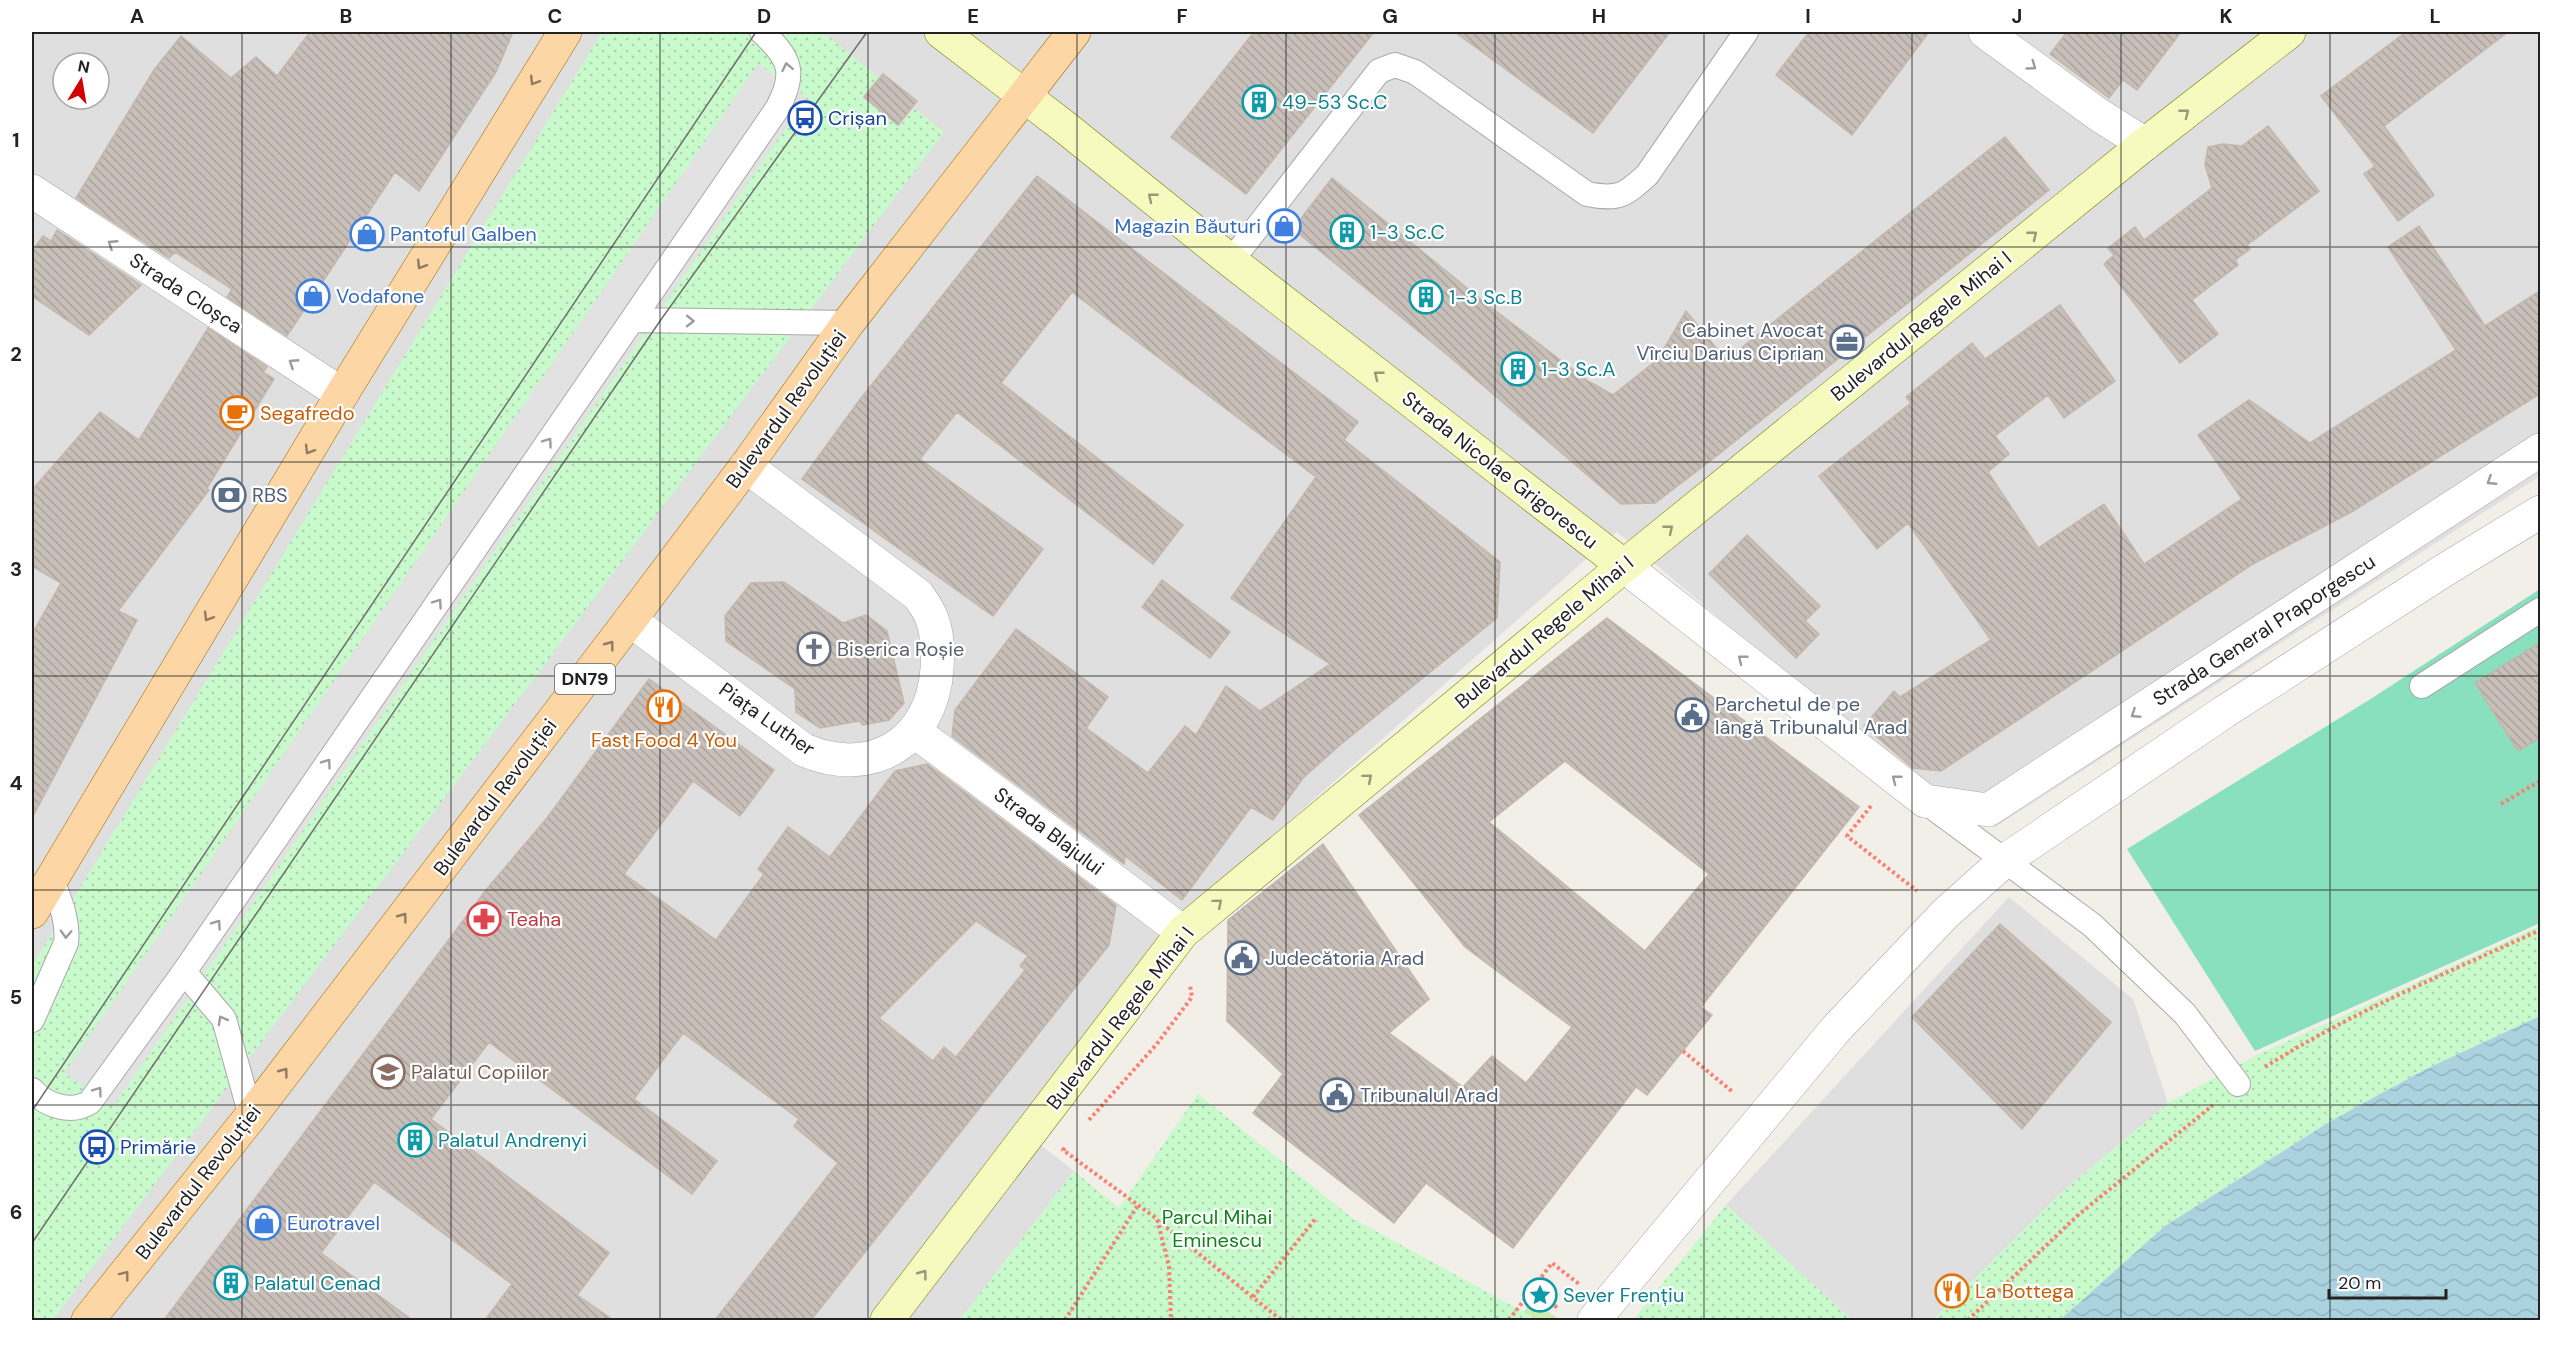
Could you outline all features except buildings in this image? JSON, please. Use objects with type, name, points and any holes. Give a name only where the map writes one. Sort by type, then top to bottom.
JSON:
[{"type":"main road","points":[[32,912],[342,394],[571,32]]},
{"type":"main road","points":[[941,32],[1025,97]]},
{"type":"main road","name":"Bulevardul Revoluției","points":[[88,1320],[251,1116],[746,466],[848,323],[1074,32]]},
{"type":"main road","name":"Bulevardul Regele Mihai I","points":[[887,1320],[1179,937],[1624,566],[2145,144],[2289,32]]},
{"type":"main road","name":"Strada Nicolae Grigorescu","points":[[1025,97],[1231,261],[1624,566]]},
{"type":"street","points":[[1985,32],[2099,115],[2145,144]]},
{"type":"street","name":"Strada Cloșca","points":[[32,191],[342,394]]},
{"type":"street","name":"Strada General Praporgescu","points":[[1988,810],[2541,450]]},
{"type":"street","name":"Piața Luther","points":[[630,620],[804,750],[824,758],[867,759],[886,753],[904,742],[914,731],[931,700],[936,685],[938,641],[932,617],[918,595],[746,466]]},
{"type":"street","points":[[1591,1305],[1836,1029],[1946,914],[2004,861],[2224,712],[2443,571],[2541,512]]},
{"type":"street","name":"Strada Nicolae Grigorescu","points":[[1624,566],[1925,801],[1988,810]]},
{"type":"street","name":"Strada Blajului","points":[[914,731],[1179,937]]},
{"type":"lane","points":[[32,1090],[40,1099],[69,1109],[82,1107],[90,1102],[184,972],[786,93],[789,80],[785,57],[779,47],[762,32]]},
{"type":"lane","points":[[1231,261],[1379,71],[1395,65],[1415,72],[1587,194],[1608,198],[1629,192],[1647,175],[1746,32]]},
{"type":"lane","points":[[632,320],[848,323]]},
{"type":"lane","points":[[2422,686],[2541,610]]},
{"type":"lane","points":[[1925,801],[2092,925],[2185,1014],[2238,1084]]},
{"type":"lane","points":[[32,1020],[66,943],[68,932],[51,878]]},
{"type":"lane","points":[[184,972],[224,1019],[251,1116]]},
{"type":"path","points":[[1893,776],[1847,836],[1946,914]]},
{"type":"path","points":[[2501,804],[2541,781]]},
{"type":"path","points":[[1086,1124],[1156,1045],[1192,997],[1188,963],[1179,937]]},
{"type":"path","points":[[1683,1051],[1722,1084]]},
{"type":"path","points":[[1071,1141],[1063,1150],[1156,1219],[1281,1320]]},
{"type":"path","points":[[1065,1320],[1137,1206]]},
{"type":"path","points":[[1253,1297],[1316,1218]]},
{"type":"path","points":[[1156,1219],[1169,1266],[1171,1320]]},
{"type":"path","points":[[1509,1320],[1552,1263],[1591,1305]]},
{"type":"path","points":[[1540,1280],[1551,1303]]},
{"type":"path","points":[[1526,1298],[1551,1303],[1560,1310]]},
{"type":"shaded area","points":[[32,32],[2540,32],[2540,476],[1995,827],[1925,791],[1617,532],[1202,898],[1018,1127],[1074,1171],[960,1320],[32,1320]]},
{"type":"shaded area","points":[[758,64],[807,97],[113,1107],[64,1073]]},
{"type":"shaded area","points":[[2009,897],[2133,999],[2168,1103],[2060,1194],[1933,1320],[1852,1320],[1726,1205]]},
{"type":"green space","points":[[602,32],[823,32],[878,77],[862,97],[899,127],[914,108],[944,132],[53,1320],[32,1320],[32,966]]},
{"type":"green space","points":[[2540,589],[2540,923],[2255,1051],[2127,849],[2369,700]]},
{"type":"green space","points":[[2540,926],[2540,1016],[2424,1070],[2329,1122],[2165,1226],[2060,1320],[1933,1320],[2060,1194],[2168,1103],[2259,1054]]},
{"type":"green space","name":"Parcul Mihai Eminescu","points":[[1198,1094],[1352,1218],[1538,1320],[960,1320],[1074,1171],[1119,1208]]},
{"type":"green space","points":[[1726,1205],[1852,1320],[1633,1320]]},
{"type":"green space","points":[[1530,1304],[1543,1308],[1560,1320],[1517,1320]]},
{"type":"water","points":[[2540,1016],[2540,1320],[2060,1320],[2165,1226],[2329,1122],[2424,1070]]},
{"type":"tram line","points":[[32,1111],[756,32]]},
{"type":"tram line","points":[[32,1243],[660,321],[867,32]]},
{"type":"place","name":"49-53 Sc.C","points":[[1259,102]]},
{"type":"place","name":"Crișan","points":[[805,118]]},
{"type":"place","name":"Magazin Băuturi","points":[[1284,226]]},
{"type":"place","name":"1-3 Sc.C","points":[[1347,232]]},
{"type":"place","name":"Pantoful Galben","points":[[367,234]]},
{"type":"place","name":"Vodafone","points":[[313,296]]},
{"type":"place","name":"1-3 Sc.B","points":[[1426,297]]},
{"type":"place","name":"Cabinet Avocat Vîrciu Darius Ciprian","points":[[1847,342]]},
{"type":"place","name":"1-3 Sc.A","points":[[1518,369]]},
{"type":"place","name":"Segafredo","points":[[237,413]]},
{"type":"place","name":"RBS","points":[[229,495]]},
{"type":"place","name":"Biserica Roșie","points":[[814,649]]},
{"type":"place","name":"Fast Food 4 You","points":[[664,707]]},
{"type":"place","name":"Parchetul de pe lângă Tribunalul Arad","points":[[1692,715]]},
{"type":"place","name":"Teaha","points":[[484,919]]},
{"type":"place","name":"Judecătoria Arad","points":[[1242,958]]},
{"type":"place","name":"Palatul Copiilor","points":[[388,1072]]},
{"type":"place","name":"Tribunalul Arad","points":[[1337,1095]]},
{"type":"place","name":"Palatul Andrenyi","points":[[415,1140]]},
{"type":"place","name":"Primărie","points":[[97,1147]]},
{"type":"place","name":"Eurotravel","points":[[264,1223]]},
{"type":"place","name":"Palatul Cenad","points":[[231,1283]]},
{"type":"place","name":"La Bottega","points":[[1952,1291]]},
{"type":"place","name":"Sever Frențiu","points":[[1540,1295]]}]
